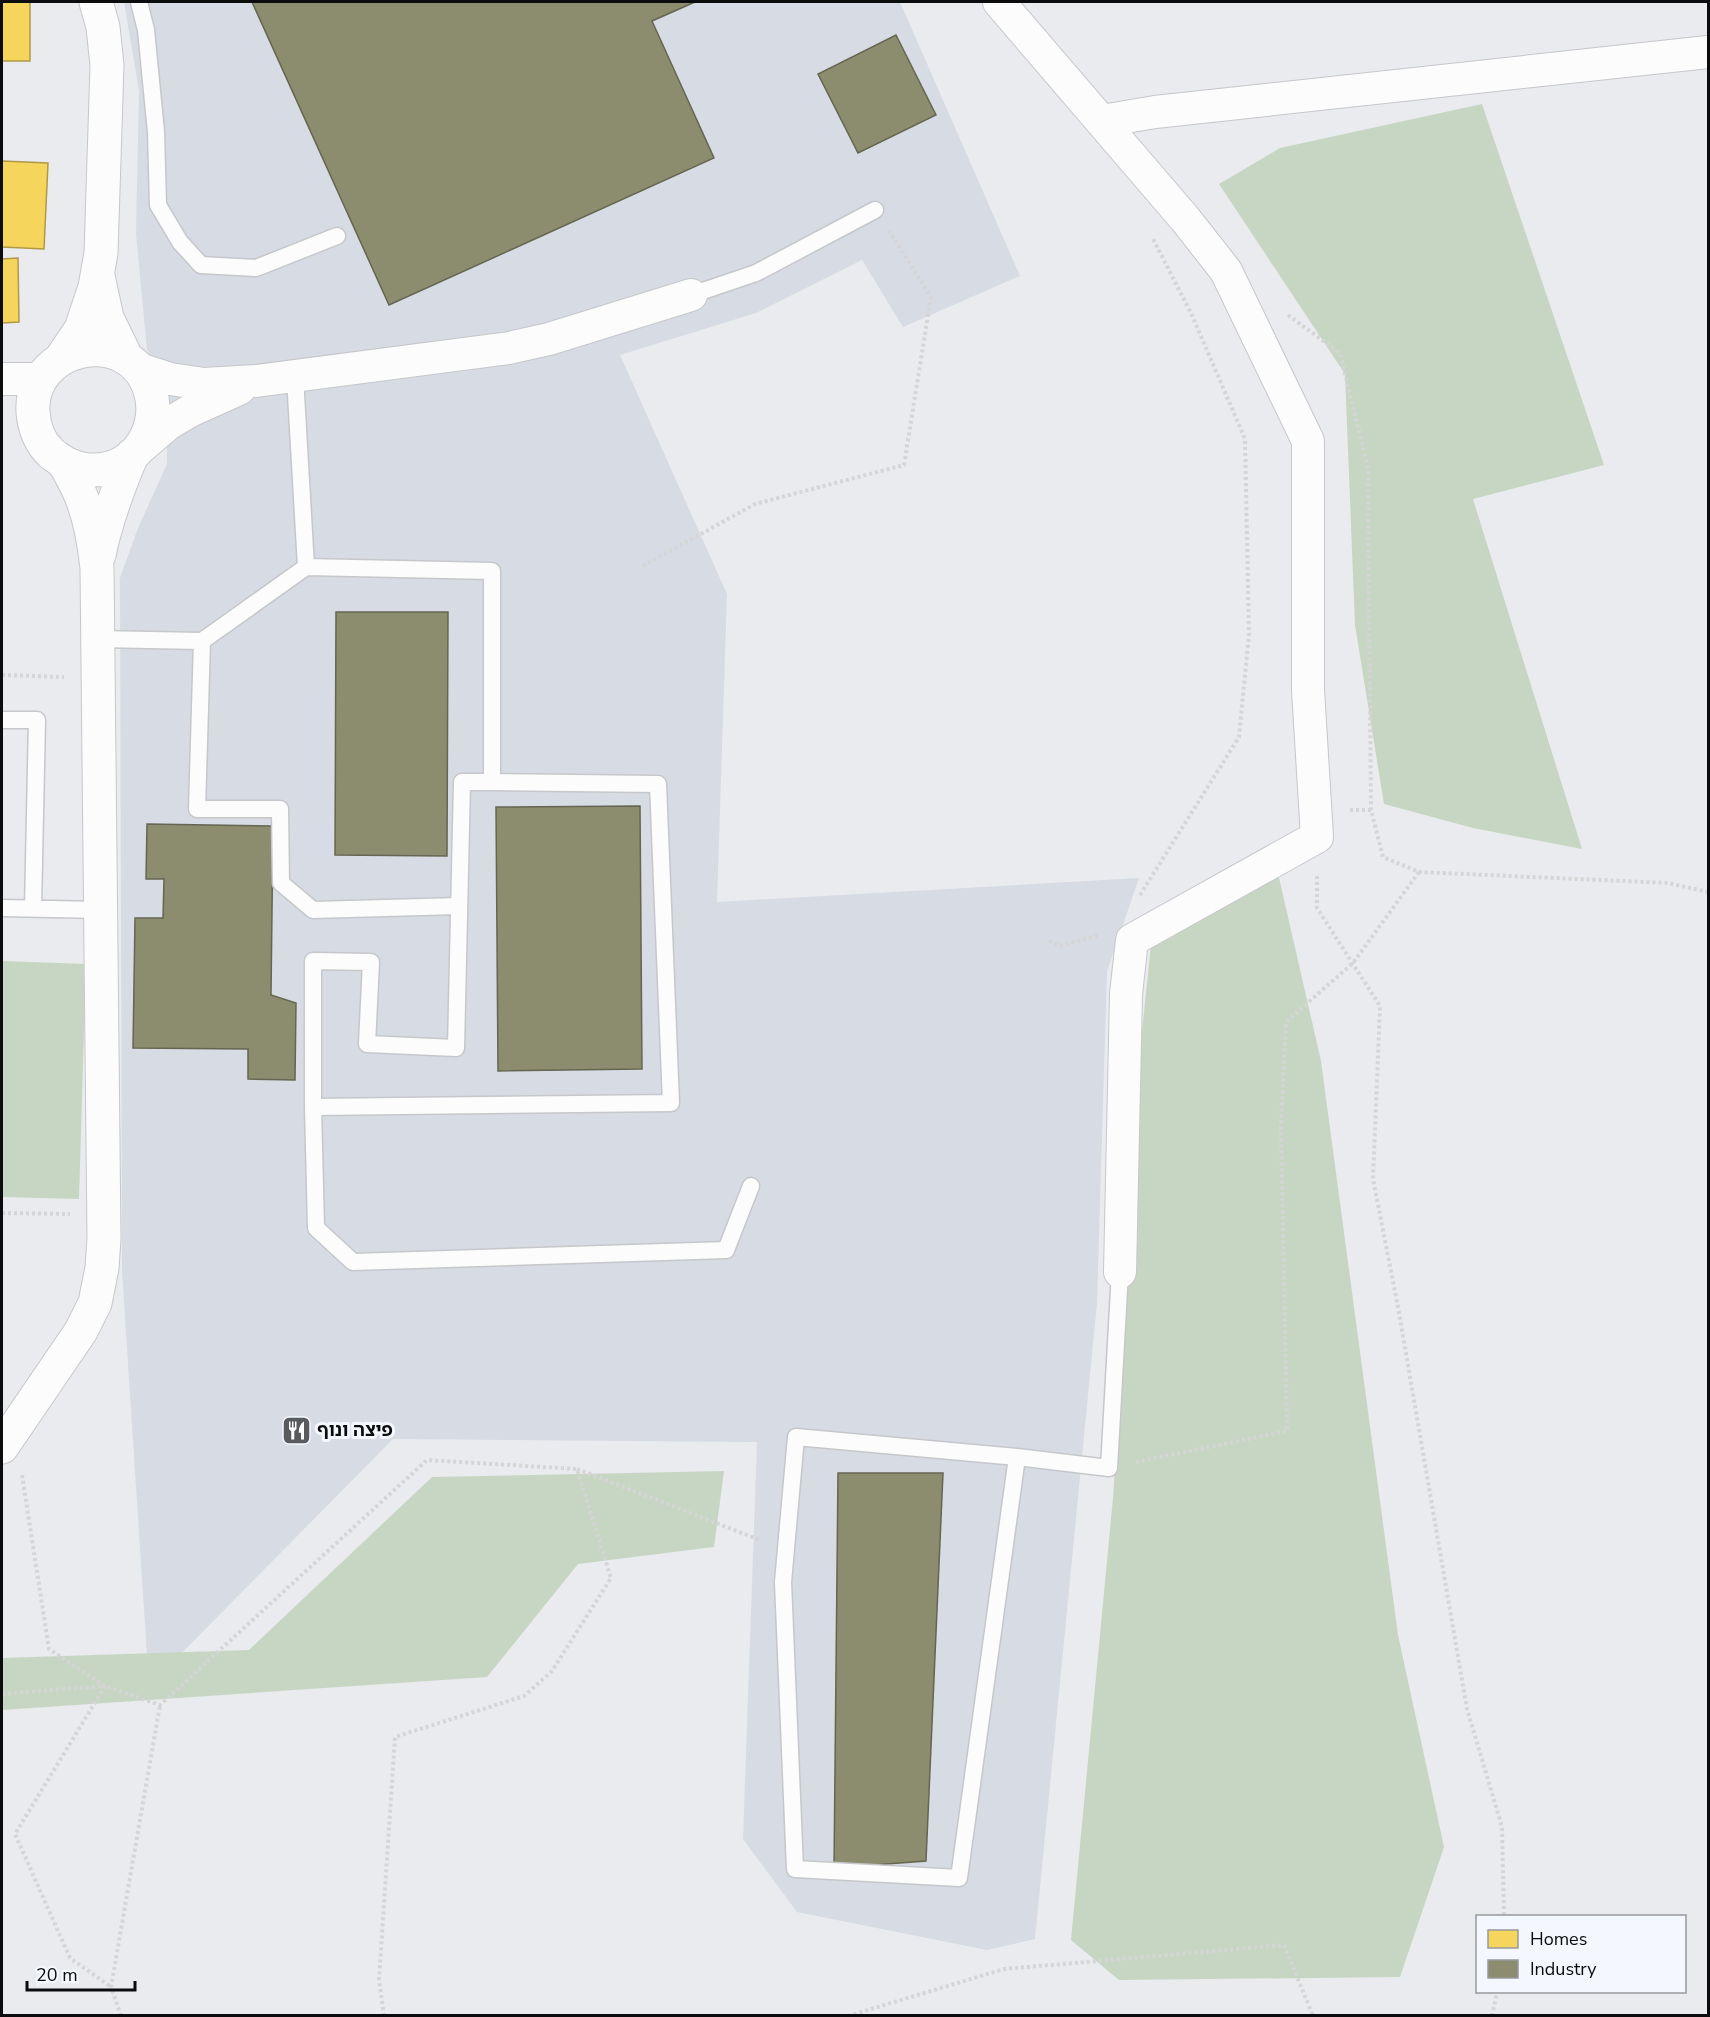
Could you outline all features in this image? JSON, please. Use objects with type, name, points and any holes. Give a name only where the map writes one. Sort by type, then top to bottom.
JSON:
[{"type":"street","points":[[96,2],[103,27],[107,65],[101,253],[95,287],[81,329],[35,394],[34,426],[40,440],[50,453],[63,462],[77,468],[93,470],[111,468],[136,452],[168,424],[190,411],[256,381]]},
{"type":"street","points":[[999,2],[1186,219],[1226,272],[1308,441],[1308,690],[1317,837],[1132,940],[1126,994],[1120,1272]]},
{"type":"street","points":[[1102,121],[1155,112],[1708,52]]},
{"type":"street","points":[[97,568],[104,529],[117,492],[136,452],[149,433],[154,416],[153,398],[147,381],[133,364],[107,318],[98,272]]},
{"type":"street","points":[[2,379],[50,370],[72,353],[93,349],[115,353],[133,364],[170,380],[204,384],[295,377],[509,348],[549,339],[691,295]]},
{"type":"street","points":[[8,1437],[81,1331],[95,1303],[102,1268],[104,1215],[97,568],[88,517],[77,487],[63,462]]},
{"type":"lane","points":[[139,2],[146,30],[156,132],[159,205],[180,242],[201,265],[256,268],[337,236]]},
{"type":"lane","points":[[691,295],[756,273],[875,210]]},
{"type":"lane","points":[[295,377],[306,567]]},
{"type":"lane","points":[[97,639],[202,641],[306,567],[492,571],[492,782]]},
{"type":"lane","points":[[202,641],[197,809],[280,808],[281,883],[313,910],[459,906]]},
{"type":"lane","points":[[2,720],[37,720],[33,908]]},
{"type":"lane","points":[[313,1107],[670,1103],[658,784],[462,782],[456,1048],[367,1044],[371,962],[313,960],[313,1107],[316,1228],[353,1262],[726,1250],[751,1186]]},
{"type":"lane","points":[[2,908],[100,909]]},
{"type":"lane","points":[[1017,1457],[959,1878],[795,1869],[783,1582],[796,1437],[1017,1457],[1109,1468],[1120,1272]]},
{"type":"path","points":[[643,566],[755,504],[904,465],[931,297],[875,210]]},
{"type":"path","points":[[1136,902],[1239,737],[1249,634],[1245,439],[1191,313],[1150,233]]},
{"type":"path","points":[[1283,312],[1340,352],[1368,468],[1371,810],[1383,857],[1419,872],[1668,883],[1708,892]]},
{"type":"path","points":[[2,675],[98,677]]},
{"type":"path","points":[[1317,837],[1317,908],[1380,1006],[1373,1179],[1398,1307],[1467,1709],[1502,1827],[1504,1915]]},
{"type":"path","points":[[1109,1468],[1287,1431],[1281,1125],[1286,1023],[1353,963],[1419,872]]},
{"type":"path","points":[[1049,941],[1060,946],[1109,933]]},
{"type":"path","points":[[2,1213],[104,1215]]},
{"type":"path","points":[[8,1437],[49,1649],[105,1686],[160,1705]]},
{"type":"path","points":[[121,2016],[111,1987],[160,1705],[427,1460],[577,1469],[786,1550]]},
{"type":"path","points":[[384,2016],[379,1980],[395,1737],[524,1696],[552,1671],[611,1578],[577,1469]]},
{"type":"path","points":[[2,1694],[105,1686]]},
{"type":"path","points":[[105,1686],[15,1834],[70,1958],[111,1987]]},
{"type":"path","points":[[848,2016],[1004,1969],[1284,1945],[1313,2016]]},
{"type":"path","points":[[1492,2016],[1497,1993]]},
{"type":"shaded area","points":[[124,2],[900,2],[1020,276],[903,327],[862,260],[756,313],[620,355],[727,594],[717,902],[1139,878],[1107,971],[1097,1303],[1035,1939],[987,1950],[797,1912],[743,1839],[757,1442],[393,1439],[149,1686],[122,1271],[120,578],[138,528],[167,464],[167,405],[147,349],[136,234],[139,91]]},
{"type":"green space","points":[[1482,104],[1604,465],[1473,499],[1582,849],[1473,828],[1384,804],[1355,625],[1345,374],[1219,184],[1280,148]]},
{"type":"green space","points":[[1277,869],[1321,1061],[1398,1635],[1444,1847],[1400,1977],[1119,1980],[1071,1940],[1113,1498],[1141,1041],[1151,945]]},
{"type":"green space","points":[[2,961],[86,964],[79,1199],[2,1197]]},
{"type":"green space","points":[[724,1471],[714,1547],[578,1564],[487,1677],[2,1710],[2,1658],[249,1650],[432,1477]]},
{"type":"building: Homes","points":[[2,2],[30,2],[30,61],[2,61]]},
{"type":"building: Homes","points":[[2,161],[48,163],[44,249],[2,247]]},
{"type":"building: Homes","points":[[18,258],[19,322],[2,323],[2,259]]},
{"type":"building: Industry","points":[[252,2],[695,2],[652,21],[714,158],[389,305]]},
{"type":"building: Industry","points":[[896,35],[936,115],[858,153],[818,74]]},
{"type":"building: Industry","points":[[336,612],[448,612],[447,856],[335,855]]},
{"type":"building: Industry","points":[[640,806],[642,1069],[498,1071],[496,807]]},
{"type":"building: Industry","points":[[147,824],[273,826],[271,995],[296,1003],[295,1080],[248,1079],[248,1049],[133,1048],[135,918],[163,918],[164,879],[146,879]]},
{"type":"building: Industry","points":[[838,1473],[943,1473],[926,1861],[834,1868]]},
{"type":"place","name":"פיצה ונוף","points":[[296,1430]]}]
